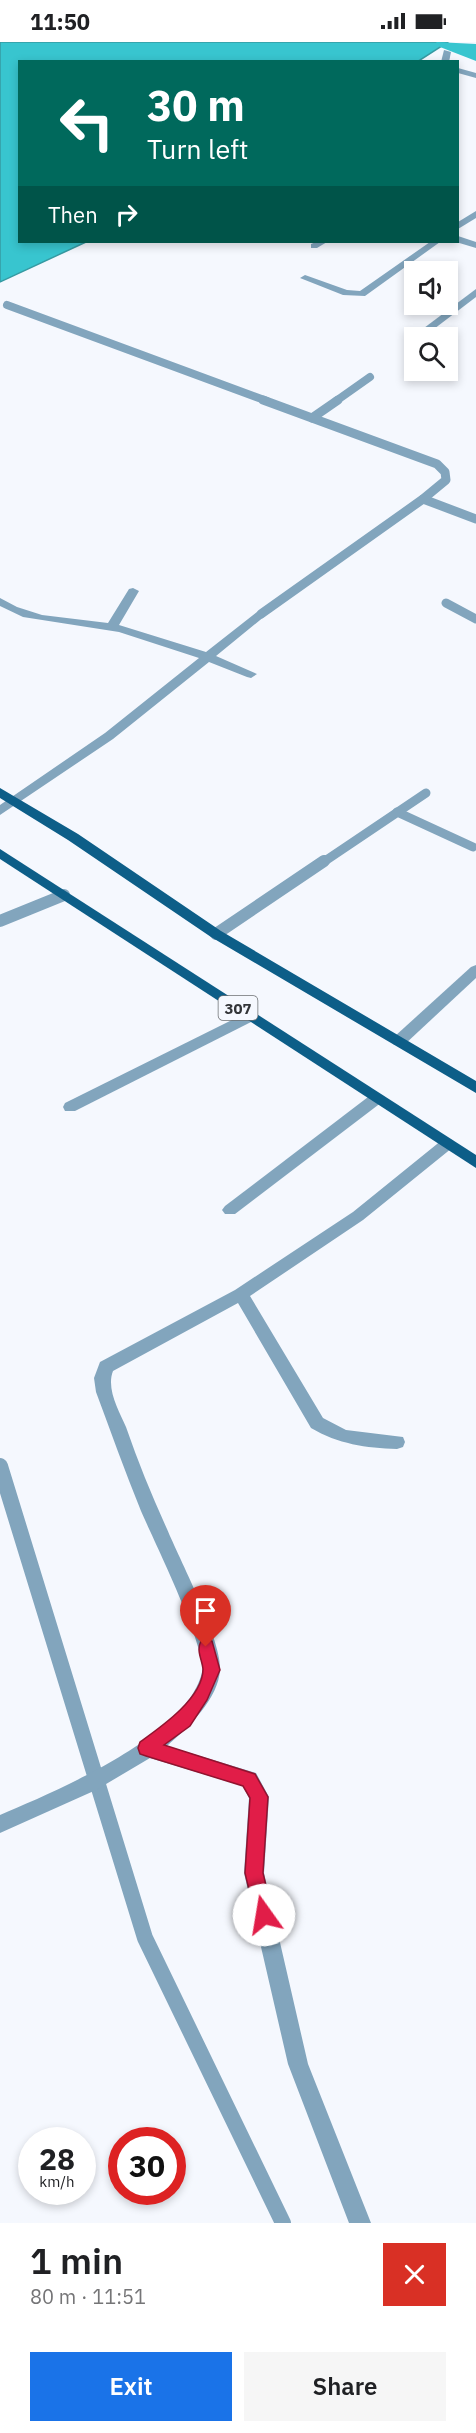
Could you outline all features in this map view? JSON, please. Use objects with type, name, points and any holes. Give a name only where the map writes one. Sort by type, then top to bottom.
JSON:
[{"type":"main road","points":[[0,792],[73,837],[216,934],[476,1088]]},
{"type":"main road","name":"307","points":[[0,854],[476,1162]]},
{"type":"street","points":[[459,70],[476,76]]},
{"type":"street","points":[[459,225],[476,214]]},
{"type":"street","points":[[459,240],[476,245]]},
{"type":"street","points":[[304,278],[346,293],[362,294],[434,243]]},
{"type":"street","points":[[431,327],[476,292]]},
{"type":"street","points":[[112,627],[133,591]]},
{"type":"street","points":[[0,601],[22,615],[112,627],[207,657],[250,674]]},
{"type":"street","points":[[0,811],[109,736],[261,614]]},
{"type":"street","points":[[399,1041],[476,970]]},
{"type":"street","points":[[70,1107],[250,1016]]},
{"type":"street","points":[[230,1210],[377,1098]]},
{"type":"street","points":[[0,1824],[146,1748],[184,1720],[201,1695],[211,1670],[206,1647],[182,1580],[143,1495],[105,1392],[102,1378],[106,1367],[241,1294],[358,1216],[447,1144]]},
{"type":"street","points":[[241,1294],[316,1423],[334,1434],[360,1441],[397,1442]]},
{"type":"street","points":[[146,1748],[249,1779],[259,1797],[254,1873],[298,2064],[360,2223]]},
{"type":"lane","points":[[7,305],[437,464],[445,472],[446,480],[423,499],[261,614]]},
{"type":"lane","points":[[312,418],[370,377]]},
{"type":"lane","points":[[423,499],[476,519]]},
{"type":"lane","points":[[446,603],[476,619]]},
{"type":"lane","points":[[216,934],[426,793]]},
{"type":"lane","points":[[397,812],[473,847]]},
{"type":"lane","points":[[0,921],[64,895]]},
{"type":"lane","points":[[0,1466],[145,1938],[283,2223]]},
{"type":"water","points":[[0,42],[448,42],[420,60],[18,60],[18,243],[84,243],[0,282]]},
{"type":"waterway","points":[[449,42],[476,53]]},
{"type":"route","points":[[206,1647],[211,1670],[201,1695],[184,1720],[146,1748],[249,1779],[259,1797],[254,1873],[264,1915]]}]
